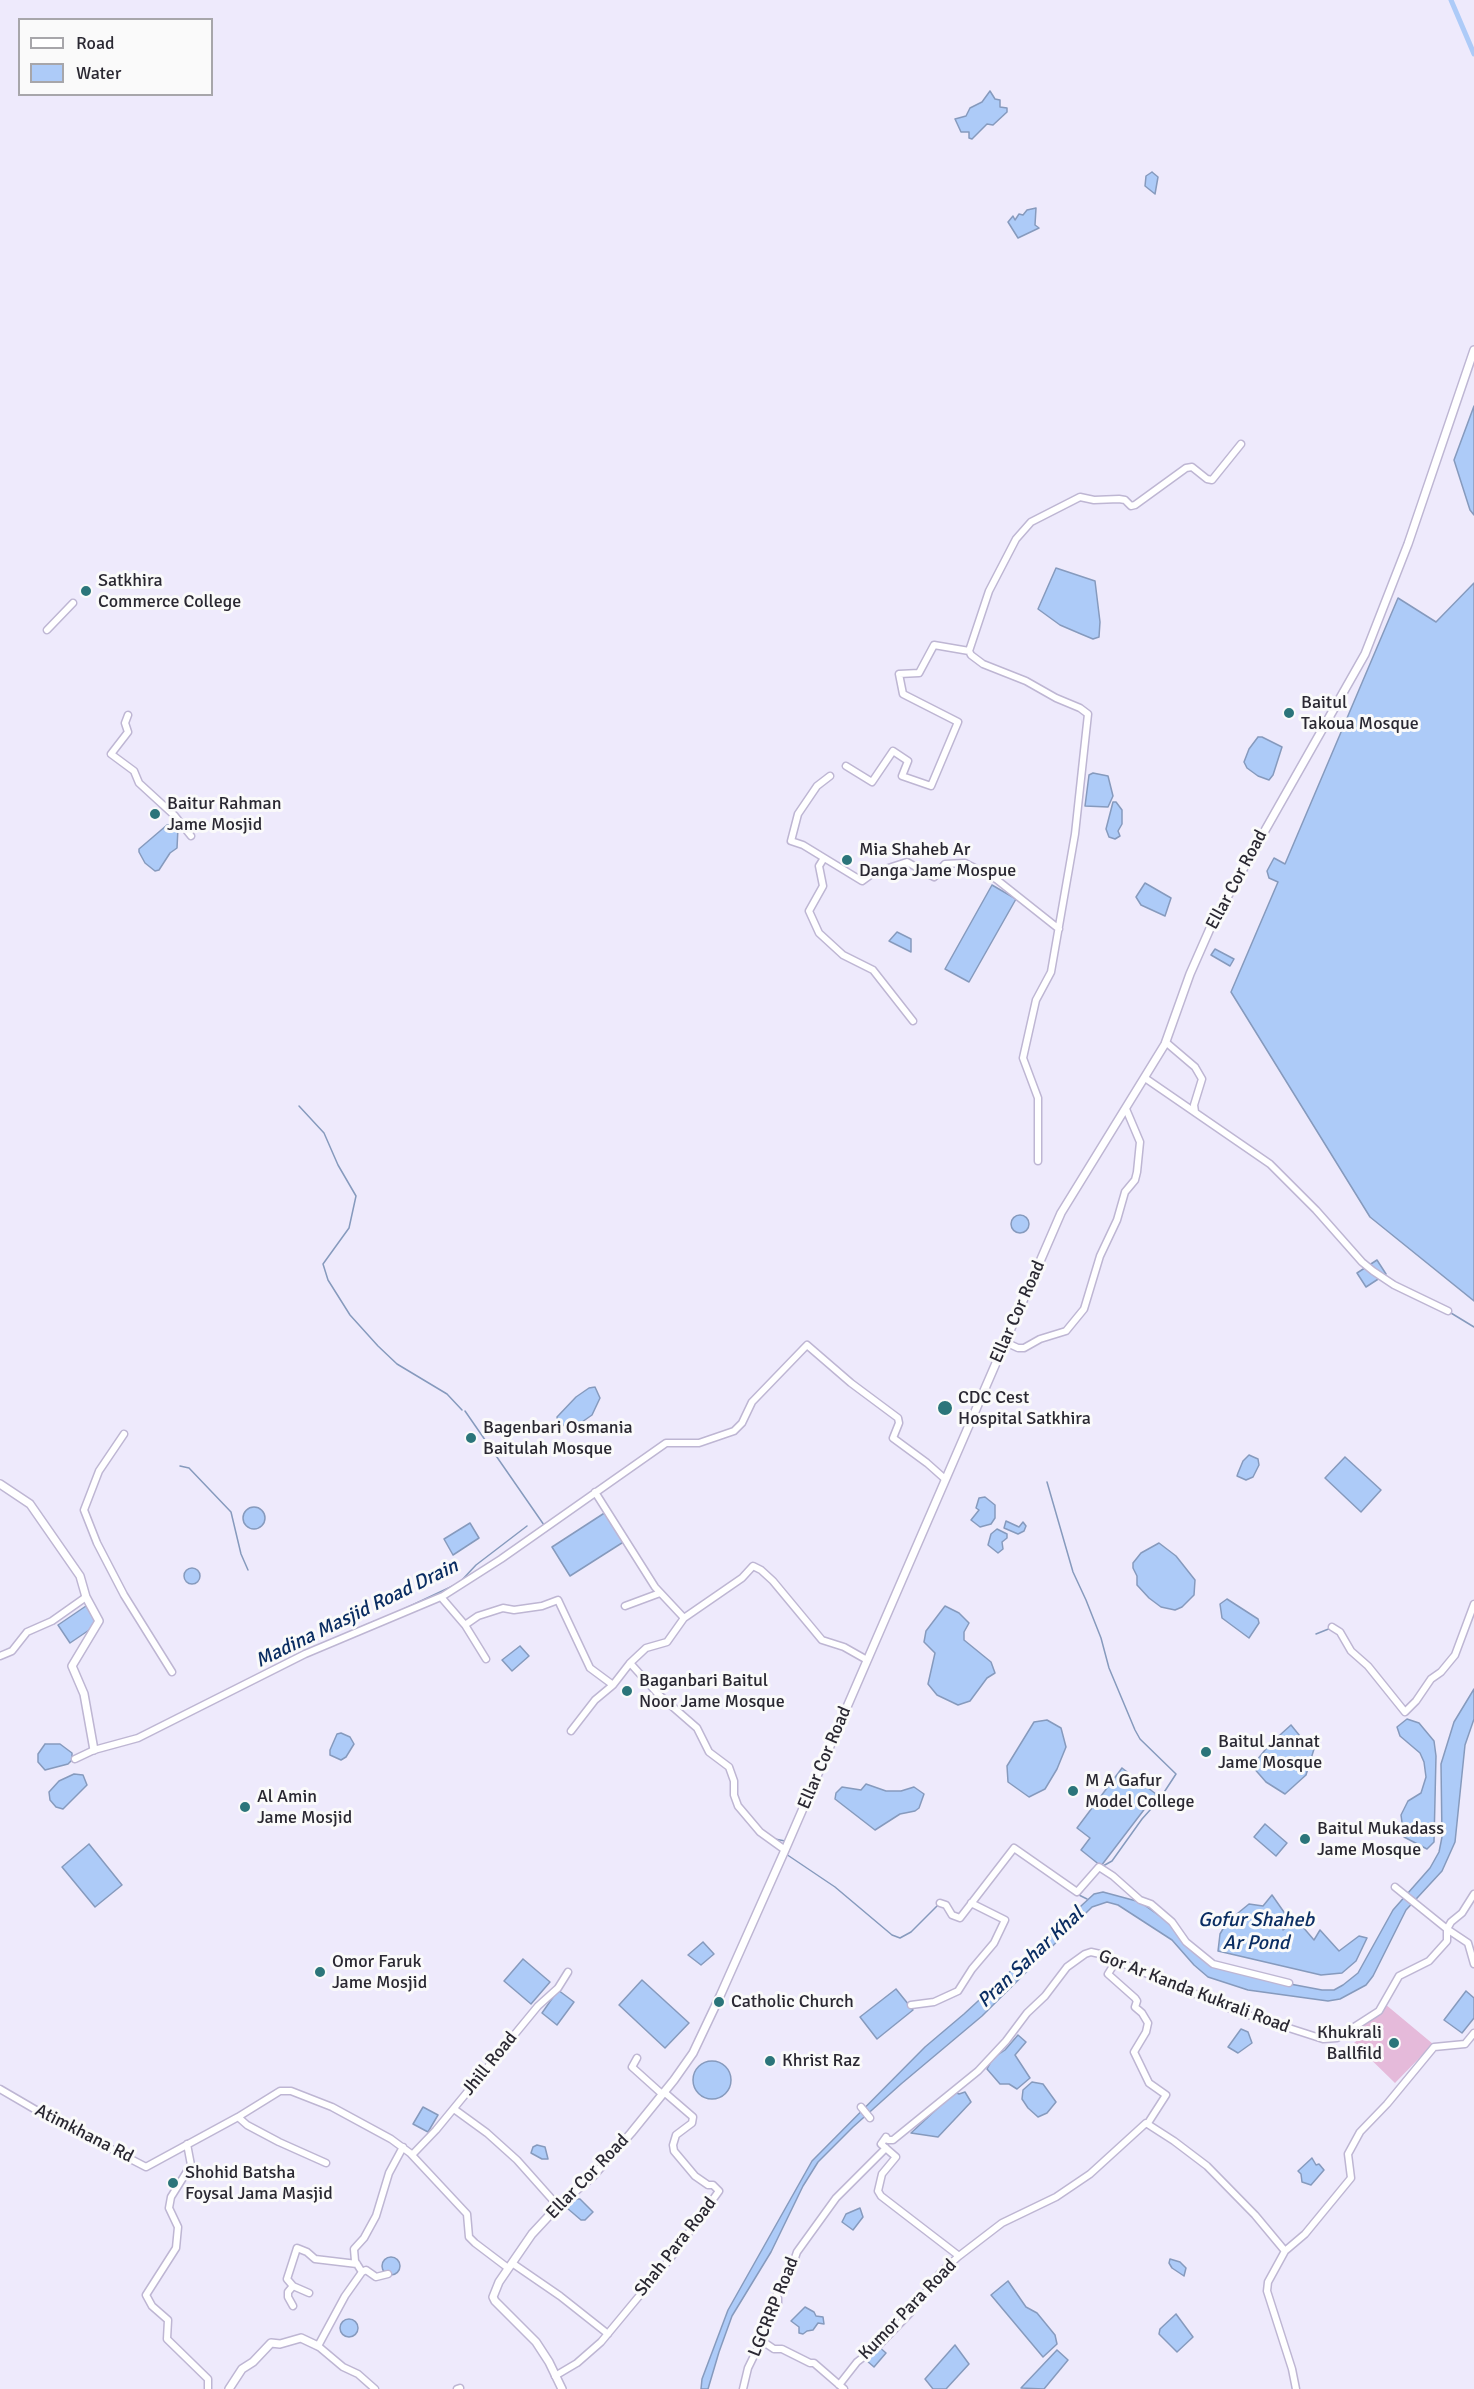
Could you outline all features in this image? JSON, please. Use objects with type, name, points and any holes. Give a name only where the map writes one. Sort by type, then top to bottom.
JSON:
[{"type":"main road","name":"Ellar Cor Road","points":[[555,2376],[536,2342],[493,2297],[510,2265],[532,2234],[558,2206],[593,2176],[663,2093],[693,2053],[785,1850],[1061,1213],[1165,1044],[1190,974],[1212,924],[1365,654],[1408,544],[1474,350]]},
{"type":"main road","points":[[0,1484],[30,1504],[80,1576],[86,1597],[99,1620],[72,1666],[84,1694],[94,1750]]},
{"type":"main road","points":[[229,2389],[242,2369],[253,2362],[271,2343],[280,2344],[301,2338],[318,2346]]},
{"type":"main road","points":[[555,2376],[562,2389]]},
{"type":"street","points":[[969,651],[989,591],[1016,539],[1031,522],[1080,497],[1094,500],[1119,499],[1125,500],[1131,506],[1135,505],[1186,468],[1192,467],[1207,479],[1212,480],[1241,444]]},
{"type":"street","points":[[969,651],[989,584]]},
{"type":"street","points":[[46,630],[73,603]]},
{"type":"street","points":[[846,766],[872,782],[893,751],[908,761],[902,776],[931,786],[958,722],[903,694],[899,674],[919,673],[934,645],[969,651],[983,664],[1026,681],[1088,714],[1075,834],[1051,972],[1036,1000],[1023,1059],[1038,1098],[1038,1161]]},
{"type":"street","points":[[128,715],[125,723],[128,732],[111,754],[134,771],[139,783],[175,816],[191,836]]},
{"type":"street","points":[[830,776],[817,786],[798,814],[791,842],[803,845],[862,881],[873,873],[907,862],[934,877],[945,864],[965,863],[996,879],[1059,929]]},
{"type":"street","points":[[824,858],[819,866],[823,886],[809,911],[819,933],[843,955],[873,970],[913,1022]]},
{"type":"street","points":[[1168,1044],[1195,1067],[1202,1079],[1194,1105],[1195,1112]]},
{"type":"street","points":[[1146,1078],[1270,1164],[1373,1271],[1394,1285],[1448,1311]]},
{"type":"street","points":[[1005,1342],[1018,1348],[1024,1348],[1040,1339],[1066,1330],[1084,1309],[1100,1256],[1117,1220],[1125,1192],[1135,1180],[1137,1172],[1140,1142],[1126,1109]]},
{"type":"street","points":[[75,1759],[94,1750],[138,1738],[305,1654],[441,1597],[501,1559],[666,1443],[699,1443],[734,1431],[742,1423],[752,1402],[807,1345],[898,1419],[899,1423],[893,1438],[945,1479]]},
{"type":"street","points":[[124,1434],[99,1471],[84,1510],[97,1543],[124,1595],[172,1672]]},
{"type":"street","points":[[595,1492],[655,1587],[684,1618]]},
{"type":"street","points":[[571,1731],[595,1700],[613,1685],[630,1663],[646,1648],[667,1642],[684,1618],[742,1578],[753,1566],[773,1581],[822,1640],[844,1647],[867,1660]]},
{"type":"street","points":[[625,1606],[660,1593]]},
{"type":"street","points":[[0,1656],[12,1651],[27,1632],[52,1621],[86,1597]]},
{"type":"street","points":[[441,1597],[465,1625],[486,1659]]},
{"type":"street","points":[[465,1625],[478,1616],[503,1608],[514,1610],[542,1606],[558,1600],[590,1668],[613,1685]]},
{"type":"street","points":[[1332,1627],[1340,1632],[1351,1651],[1368,1666],[1405,1712],[1431,1679],[1441,1672],[1455,1655],[1474,1604]]},
{"type":"street","points":[[630,1663],[658,1694],[697,1728],[709,1752],[729,1767],[738,1806],[760,1832],[785,1850]]},
{"type":"street","points":[[940,1903],[946,1905],[952,1915],[960,1918],[1014,1848],[1077,1892],[1099,1867],[1140,1900],[1151,1904],[1177,1928],[1186,1942],[1213,1965],[1289,1983]]},
{"type":"street","points":[[1395,1887],[1468,1943],[1474,1964]]},
{"type":"street","name":"Gor Ar Kanda Kukrali Road","points":[[886,2148],[881,2144],[886,2137],[888,2140],[893,2140],[978,2071],[1067,1967],[1085,1954],[1091,1952],[1116,1961],[1236,2011],[1323,2039],[1337,2038],[1378,2011],[1399,1976],[1429,1960],[1447,1941],[1447,1929],[1462,1912],[1474,1893]]},
{"type":"street","points":[[911,2005],[934,2002],[958,1991],[972,1969],[994,1944],[1005,1920],[971,1903]]},
{"type":"street","name":"Kumor Para Road","points":[[762,2341],[774,2349],[782,2349],[814,2363],[842,2387],[857,2362],[879,2345],[910,2313],[942,2272],[959,2256],[1002,2223],[1056,2197],[1090,2174],[1140,2127],[1148,2123],[1166,2096],[1149,2083],[1134,2052],[1146,2032],[1148,2023],[1135,2007],[1137,2001],[1135,1998],[1108,1974],[1116,1961]]},
{"type":"street","name":"Jhill Road","points":[[412,2155],[454,2109],[538,2006],[558,1988],[568,1972]]},
{"type":"street","points":[[1296,2389],[1292,2369],[1267,2291],[1268,2282],[1285,2252],[1305,2234],[1351,2178],[1348,2154],[1360,2132],[1387,2104],[1434,2047],[1465,2043],[1474,2033]]},
{"type":"street","points":[[637,2058],[632,2067],[663,2093]]},
{"type":"street","name":"Atimkhana Rd","points":[[0,2089],[146,2167],[238,2117],[280,2091],[291,2091],[332,2107],[412,2155],[466,2214],[469,2237],[560,2296],[608,2334]]},
{"type":"street","name":"Shah Para Road","points":[[555,2376],[577,2363],[608,2334],[669,2260],[719,2191],[695,2176],[674,2151],[676,2135],[692,2123],[693,2117],[663,2093]]},
{"type":"street","points":[[861,2107],[870,2118]]},
{"type":"street","points":[[454,2109],[487,2133],[517,2160],[558,2206]]},
{"type":"street","points":[[238,2117],[247,2125],[279,2142],[326,2163]]},
{"type":"street","points":[[1148,2123],[1207,2166],[1255,2215],[1285,2252]]},
{"type":"street","points":[[187,2144],[191,2165],[171,2197],[169,2208],[178,2227],[176,2248],[146,2295],[152,2306],[168,2320],[167,2339],[208,2379],[208,2389]]},
{"type":"street","points":[[362,2272],[357,2264],[354,2249],[364,2238],[376,2216],[389,2173],[403,2148]]},
{"type":"street","points":[[886,2148],[896,2157],[882,2175],[878,2191],[881,2196],[959,2256]]},
{"type":"street","name":"LGCRRP Road","points":[[743,2389],[748,2376],[747,2371],[778,2303],[776,2296],[787,2281],[797,2252],[836,2198],[886,2148]]},
{"type":"street","points":[[353,2248],[374,2215]]},
{"type":"street","points":[[309,2293],[293,2286],[287,2279],[297,2248],[308,2252],[315,2259],[357,2264]]},
{"type":"street","points":[[375,2389],[318,2346],[345,2296],[362,2272],[366,2270],[376,2277],[388,2274]]},
{"type":"street","points":[[293,2286],[288,2292],[293,2306]]},
{"type":"shaded area","name":"Khukrali Ballfild","points":[[1385,2004],[1433,2044],[1395,2083],[1354,2043],[1362,2036],[1357,2029],[1380,2013]]},
{"type":"water","points":[[990,91],[995,99],[1000,100],[1000,107],[1007,108],[1007,112],[993,125],[987,124],[972,139],[969,138],[969,132],[961,132],[955,119],[966,116],[970,108],[982,102]]},
{"type":"water","points":[[1152,172],[1158,177],[1155,194],[1145,186],[1146,176]]},
{"type":"water","points":[[1036,208],[1035,225],[1039,228],[1018,238],[1008,222],[1013,216],[1015,220],[1019,214],[1023,215],[1027,210]]},
{"type":"water","points":[[1474,406],[1474,515],[1470,510],[1454,460]]},
{"type":"water","points":[[1056,568],[1095,581],[1100,622],[1099,637],[1093,639],[1060,625],[1038,609]]},
{"type":"water","points":[[1474,583],[1474,1301],[1370,1217],[1231,992],[1278,882],[1269,878],[1267,871],[1274,858],[1285,864],[1398,598],[1436,622]]},
{"type":"water","points":[[1258,737],[1282,747],[1273,775],[1269,780],[1258,776],[1247,768],[1244,762],[1249,749]]},
{"type":"water","points":[[1093,773],[1108,776],[1113,796],[1108,807],[1085,806],[1089,775]]},
{"type":"water","points":[[1113,802],[1116,802],[1122,810],[1122,824],[1118,831],[1120,836],[1115,839],[1109,837],[1106,829]]},
{"type":"water","points":[[167,825],[175,825],[178,828],[177,848],[170,853],[159,870],[155,871],[145,863],[139,849]]},
{"type":"water","points":[[1145,883],[1171,898],[1165,916],[1141,905],[1136,897]]},
{"type":"water","points":[[992,885],[1016,899],[969,982],[945,969]]},
{"type":"water","points":[[897,932],[911,939],[911,952],[889,941]]},
{"type":"water","points":[[1215,949],[1234,959],[1230,966],[1211,955]]},
{"type":"water","points":[[1020,1215],[1026,1218],[1029,1224],[1026,1230],[1020,1233],[1014,1230],[1011,1224],[1014,1218]]},
{"type":"water","points":[[1377,1260],[1386,1274],[1366,1287],[1357,1273]]},
{"type":"water","points":[[595,1387],[600,1398],[592,1415],[582,1422],[567,1427],[558,1423],[557,1417],[576,1397],[589,1388]]},
{"type":"water","points":[[1249,1455],[1258,1459],[1259,1465],[1253,1477],[1246,1480],[1237,1476],[1243,1461]]},
{"type":"water","points":[[1345,1457],[1381,1490],[1361,1512],[1325,1478]]},
{"type":"water","points":[[985,1497],[995,1505],[995,1518],[991,1524],[980,1527],[971,1520],[979,1510],[976,1508],[979,1498]]},
{"type":"water","points":[[254,1507],[262,1510],[265,1518],[262,1526],[254,1529],[246,1526],[243,1518],[246,1510]]},
{"type":"water","points":[[606,1512],[625,1541],[570,1576],[552,1547]]},
{"type":"water","points":[[1006,1521],[1019,1527],[1023,1522],[1026,1526],[1024,1531],[1018,1534],[1004,1528]]},
{"type":"water","points":[[470,1523],[479,1538],[453,1555],[444,1539]]},
{"type":"water","points":[[997,1529],[1007,1534],[1007,1538],[1002,1542],[1003,1549],[998,1553],[988,1545],[991,1534]]},
{"type":"water","points":[[1159,1543],[1176,1556],[1195,1580],[1194,1595],[1182,1607],[1175,1610],[1161,1607],[1137,1585],[1133,1563],[1141,1553]]},
{"type":"water","points":[[189,1568],[195,1568],[200,1576],[198,1582],[189,1584],[184,1579],[184,1573]]},
{"type":"water","points":[[1227,1599],[1258,1619],[1259,1623],[1249,1638],[1222,1618],[1220,1604]]},
{"type":"water","points":[[86,1606],[98,1624],[70,1643],[58,1625]]},
{"type":"water","points":[[945,1606],[959,1613],[969,1623],[964,1632],[964,1640],[991,1662],[995,1673],[987,1678],[970,1701],[958,1705],[937,1695],[928,1684],[935,1653],[924,1642],[926,1631]]},
{"type":"water","points":[[520,1646],[529,1656],[512,1671],[502,1660]]},
{"type":"water","name":"Pran Sahar Khal","points":[[1474,1689],[1474,1719],[1465,1745],[1455,1842],[1442,1871],[1406,1910],[1373,1976],[1366,1985],[1340,1999],[1328,2001],[1248,1990],[1208,1977],[1172,1940],[1118,1905],[1107,1902],[1092,1907],[982,2016],[901,2084],[818,2162],[803,2186],[771,2252],[732,2316],[708,2389],[701,2389],[702,2379],[728,2310],[812,2161],[925,2047],[1094,1894],[1103,1892],[1140,1902],[1171,1924],[1203,1958],[1253,1977],[1322,1990],[1334,1990],[1358,1973],[1393,1910],[1430,1868],[1439,1852],[1442,1837],[1441,1764],[1454,1722]]},
{"type":"water","points":[[1407,1719],[1419,1723],[1434,1741],[1436,1756],[1434,1842],[1427,1849],[1404,1837],[1401,1815],[1408,1801],[1421,1793],[1426,1777],[1420,1753],[1400,1736],[1397,1727]]},
{"type":"water","points":[[1047,1720],[1061,1728],[1066,1747],[1045,1789],[1029,1797],[1008,1782],[1007,1766],[1034,1722]]},
{"type":"water","points":[[1291,1725],[1308,1746],[1314,1749],[1306,1775],[1285,1794],[1266,1782],[1252,1766],[1270,1744]]},
{"type":"water","points":[[341,1733],[350,1737],[354,1744],[346,1757],[341,1760],[330,1755],[330,1750],[337,1734]]},
{"type":"water","points":[[45,1744],[60,1744],[72,1753],[72,1760],[68,1764],[45,1770],[38,1762],[38,1754]]},
{"type":"water","points":[[1122,1768],[1156,1794],[1101,1866],[1081,1850],[1090,1838],[1077,1828]]},
{"type":"water","points":[[74,1774],[83,1775],[87,1785],[63,1809],[56,1807],[50,1800],[49,1792],[59,1781]]},
{"type":"water","points":[[866,1784],[886,1791],[901,1791],[914,1787],[924,1794],[919,1808],[915,1811],[900,1814],[875,1830],[835,1799],[836,1793],[842,1787],[861,1790]]},
{"type":"water","points":[[1265,1824],[1287,1843],[1276,1856],[1254,1837]]},
{"type":"water","points":[[89,1844],[122,1885],[95,1907],[62,1867]]},
{"type":"water","name":"Gofur Shaheb Ar Pond","points":[[1272,1895],[1286,1915],[1283,1930],[1296,1919],[1314,1940],[1320,1930],[1339,1951],[1359,1936],[1367,1938],[1356,1961],[1342,1973],[1321,1975],[1218,1951],[1220,1934],[1227,1922],[1249,1904],[1263,1906]]},
{"type":"water","points":[[703,1942],[714,1954],[701,1965],[688,1955]]},
{"type":"water","points":[[523,1959],[550,1982],[531,2004],[504,1981]]},
{"type":"water","points":[[642,1980],[689,2023],[665,2048],[619,2005]]},
{"type":"water","points":[[896,1989],[913,2010],[877,2039],[860,2017]]},
{"type":"water","points":[[558,1990],[574,2002],[557,2025],[542,2013]]},
{"type":"water","points":[[1466,1991],[1474,1998],[1474,2018],[1462,2033],[1444,2020]]},
{"type":"water","points":[[1241,2029],[1248,2032],[1252,2043],[1238,2053],[1228,2047]]},
{"type":"water","points":[[1018,2035],[1026,2042],[1015,2055],[1030,2078],[1017,2089],[1009,2084],[1000,2084],[987,2069],[993,2058],[1005,2050]]},
{"type":"water","points":[[712,2061],[725,2067],[731,2080],[725,2093],[712,2099],[699,2093],[693,2080],[699,2067]]},
{"type":"water","points":[[1032,2082],[1043,2084],[1056,2102],[1047,2113],[1038,2117],[1022,2099],[1023,2090]]},
{"type":"water","points":[[955,2092],[959,2094],[965,2092],[971,2102],[938,2137],[911,2133]]},
{"type":"water","points":[[423,2107],[438,2115],[428,2132],[413,2124]]},
{"type":"water","points":[[537,2145],[545,2147],[548,2159],[542,2159],[531,2153],[533,2147]]},
{"type":"water","points":[[1312,2158],[1316,2165],[1319,2164],[1324,2170],[1311,2185],[1302,2182],[1298,2171]]},
{"type":"water","points":[[580,2199],[593,2212],[585,2220],[581,2220],[567,2208],[568,2202]]},
{"type":"water","points":[[860,2208],[863,2217],[853,2230],[842,2222],[846,2214]]},
{"type":"water","points":[[391,2257],[397,2260],[400,2266],[397,2272],[391,2275],[385,2272],[382,2266],[385,2260]]},
{"type":"water","points":[[1170,2259],[1180,2262],[1186,2268],[1184,2276],[1172,2268],[1169,2263]]},
{"type":"water","points":[[1008,2281],[1026,2307],[1037,2313],[1055,2335],[1057,2344],[1043,2357],[991,2295]]},
{"type":"water","points":[[805,2307],[814,2312],[816,2316],[823,2317],[824,2324],[818,2323],[813,2330],[803,2334],[799,2333],[799,2327],[791,2321]]},
{"type":"water","points":[[1176,2314],[1193,2337],[1177,2352],[1159,2334],[1160,2329]]},
{"type":"water","points":[[349,2319],[355,2322],[358,2328],[355,2334],[349,2337],[343,2334],[340,2328],[343,2322]]},
{"type":"water","points":[[955,2345],[969,2364],[946,2389],[933,2389],[925,2379]]},
{"type":"water","points":[[878,2346],[886,2353],[874,2367],[866,2360]]},
{"type":"water","points":[[1057,2350],[1068,2360],[1044,2389],[1021,2388]]},
{"type":"waterway","points":[[1451,0],[1474,54]]},
{"type":"waterway","points":[[299,1106],[324,1133],[338,1165],[356,1196],[349,1228],[323,1264],[328,1280],[350,1315],[378,1346],[397,1364],[447,1394],[462,1410]]},
{"type":"waterway","points":[[1451,1313],[1474,1327]]},
{"type":"waterway","points":[[465,1411],[544,1525]]},
{"type":"waterway","points":[[180,1466],[189,1468],[231,1512],[241,1554],[248,1570]]},
{"type":"waterway","points":[[1047,1482],[1073,1572],[1101,1638],[1109,1668],[1135,1730],[1140,1739],[1176,1774],[1112,1861],[1103,1866]]},
{"type":"waterway","name":"Madina Masjid Road Drain","points":[[461,1581],[476,1565],[527,1526]]},
{"type":"waterway","name":"Madina Masjid Road Drain","points":[[391,1615],[457,1584]]},
{"type":"waterway","name":"Madina Masjid Road Drain","points":[[333,1639],[375,1621]]},
{"type":"waterway","points":[[1316,1634],[1331,1628]]},
{"type":"waterway","points":[[775,1839],[785,1841]]},
{"type":"waterway","points":[[786,1854],[835,1887],[892,1935],[900,1938],[911,1932],[938,1905]]},
{"type":"waterway","name":"Pran Sahar Khal","points":[[1085,1888],[1079,1895],[1087,1899]]},
{"type":"waterway","points":[[649,2280],[657,2270]]},
{"type":"place","name":"Satkhira Commerce College","points":[[86,591]]},
{"type":"place","name":"Baitul Takoua Mosque","points":[[1289,713]]},
{"type":"place","name":"Baitur Rahman Jame Mosjid","points":[[155,814]]},
{"type":"place","name":"Mia Shaheb Ar Danga Jame Mospue","points":[[847,860]]},
{"type":"place","name":"CDC Cest Hospital Satkhira","points":[[945,1408]]},
{"type":"place","name":"Bagenbari Osmania Baitulah Mosque","points":[[471,1438]]},
{"type":"place","name":"Baganbari Baitul Noor Jame Mosque","points":[[627,1691]]},
{"type":"place","name":"Baitul Jannat Jame Mosque","points":[[1206,1752]]},
{"type":"place","name":"M A Gafur Model College","points":[[1073,1791]]},
{"type":"place","name":"Al Amin Jame Mosjid","points":[[245,1807]]},
{"type":"place","name":"Baitul Mukadass Jame Mosque","points":[[1305,1839]]},
{"type":"place","name":"Omor Faruk Jame Mosjid","points":[[320,1972]]},
{"type":"place","name":"Catholic Church","points":[[719,2002]]},
{"type":"place","name":"Khukrali Ballfild","points":[[1394,2043]]},
{"type":"place","name":"Khrist Raz","points":[[770,2061]]},
{"type":"place","name":"Shohid Batsha Foysal Jama Masjid","points":[[173,2183]]}]
